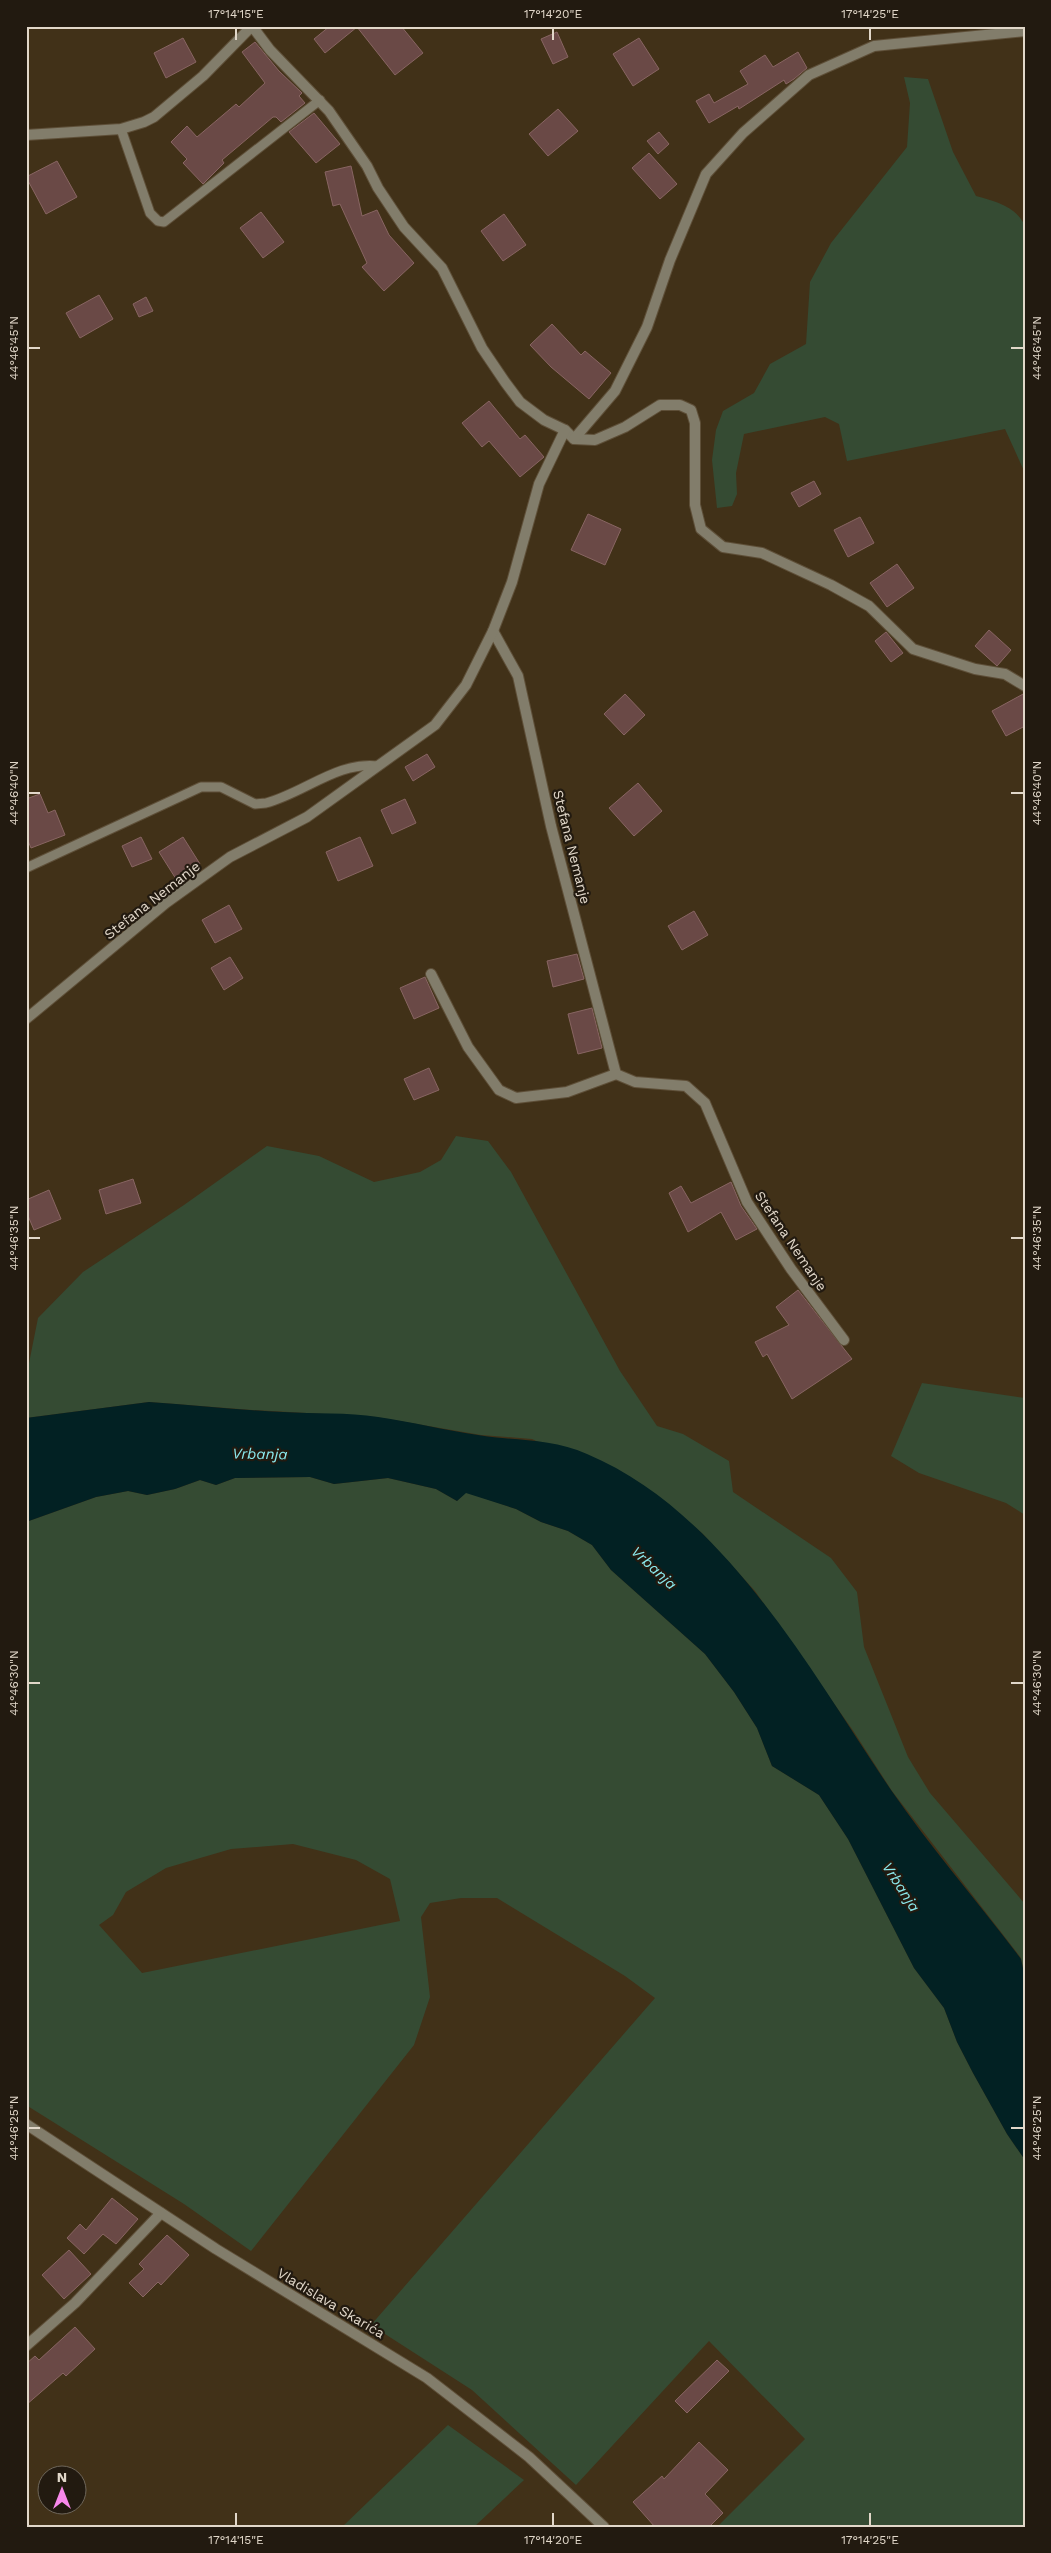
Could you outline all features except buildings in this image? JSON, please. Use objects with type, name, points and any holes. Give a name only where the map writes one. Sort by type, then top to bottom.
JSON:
[{"type":"street","points":[[26,135],[121,128],[135,126],[154,117],[203,76],[252,26],[270,50],[320,100],[367,166],[378,188],[404,227],[442,268],[482,348],[520,402],[544,420],[566,430],[574,439],[595,440],[625,427],[660,405],[680,406],[691,410],[695,423],[695,505],[701,529],[722,546],[762,553],[831,585],[869,606],[913,649],[975,669],[1005,674],[1025,686]]},
{"type":"street","points":[[574,439],[615,391],[647,327],[670,260],[706,174],[743,133],[809,75],[874,46],[970,31],[1025,31]]},
{"type":"street","name":"Stefana Nemanje","points":[[26,1019],[166,903],[230,857],[308,817],[435,725],[466,685],[493,631],[512,582],[539,484],[566,430]]},
{"type":"street","name":"Stefana Nemanje","points":[[493,631],[518,676],[551,826],[616,1074],[635,1082],[686,1086],[705,1103],[746,1202],[791,1269],[844,1340]]},
{"type":"street","points":[[431,974],[468,1047],[498,1090],[516,1098],[567,1092],[616,1074]]},
{"type":"street","name":"Vladislava Skarića","points":[[26,2124],[161,2213],[427,2378],[529,2457],[604,2527]]},
{"type":"street","points":[[26,2346],[75,2304],[161,2213]]},
{"type":"lane","points":[[121,128],[150,213],[158,221],[164,222],[320,100]]},
{"type":"lane","points":[[26,868],[201,787],[221,787],[255,804],[266,803],[351,768],[367,765],[378,766]]},
{"type":"green space","points":[[904,77],[928,79],[953,152],[976,196],[1011,209],[1025,226],[1025,473],[1005,429],[847,461],[839,424],[825,417],[744,434],[736,473],[737,494],[732,506],[717,508],[712,460],[716,430],[723,411],[754,393],[770,364],[806,344],[810,282],[831,243],[907,147],[910,103]]},
{"type":"green space","points":[[456,1136],[488,1141],[511,1172],[620,1371],[657,1426],[683,1434],[729,1461],[733,1492],[831,1558],[857,1592],[864,1647],[908,1757],[930,1793],[1025,1904],[1025,1978],[1021,1958],[892,1791],[854,1732],[755,1591],[703,1534],[663,1500],[532,1439],[481,1435],[376,1417],[149,1402],[26,1418],[26,1378],[38,1318],[83,1272],[184,1205],[267,1146],[319,1156],[374,1182],[420,1172],[441,1160]]},
{"type":"green space","points":[[922,1383],[1025,1398],[1025,1515],[1006,1503],[919,1473],[891,1456]]},
{"type":"green space","points":[[310,1477],[334,1484],[388,1478],[436,1489],[457,1501],[466,1492],[516,1509],[541,1522],[568,1531],[592,1545],[611,1570],[705,1654],[734,1692],[757,1728],[772,1766],[819,1795],[848,1839],[914,1968],[944,2008],[957,2042],[973,2073],[1007,2134],[1025,2160],[1025,2527],[717,2527],[805,2439],[709,2341],[576,2485],[472,2390],[371,2325],[655,1998],[625,1976],[497,1898],[461,1898],[430,1903],[421,1917],[430,1997],[414,2045],[251,2251],[184,2204],[26,2105],[26,1522],[96,1497],[128,1491],[147,1495],[175,1489],[200,1480],[216,1485],[235,1478]],"holes":[[[293,1844],[356,1860],[390,1879],[400,1921],[142,1973],[99,1925],[113,1915],[126,1892],[166,1868],[231,1849]]]},
{"type":"green space","points":[[448,2425],[524,2480],[474,2527],[342,2527]]},
{"type":"water","name":"Vrbanja","points":[[149,1402],[295,1413],[366,1415],[478,1435],[560,1445],[587,1454],[636,1480],[681,1514],[723,1555],[761,1600],[796,1647],[906,1812],[1021,1959],[1025,1978],[1025,2160],[1007,2134],[973,2073],[957,2042],[944,2008],[914,1968],[848,1839],[819,1795],[772,1766],[757,1728],[734,1692],[705,1654],[611,1570],[592,1545],[568,1531],[541,1522],[516,1509],[466,1493],[457,1501],[436,1489],[388,1478],[334,1484],[310,1477],[235,1478],[216,1485],[200,1480],[175,1489],[147,1495],[128,1491],[96,1497],[26,1522],[26,1418]]}]
